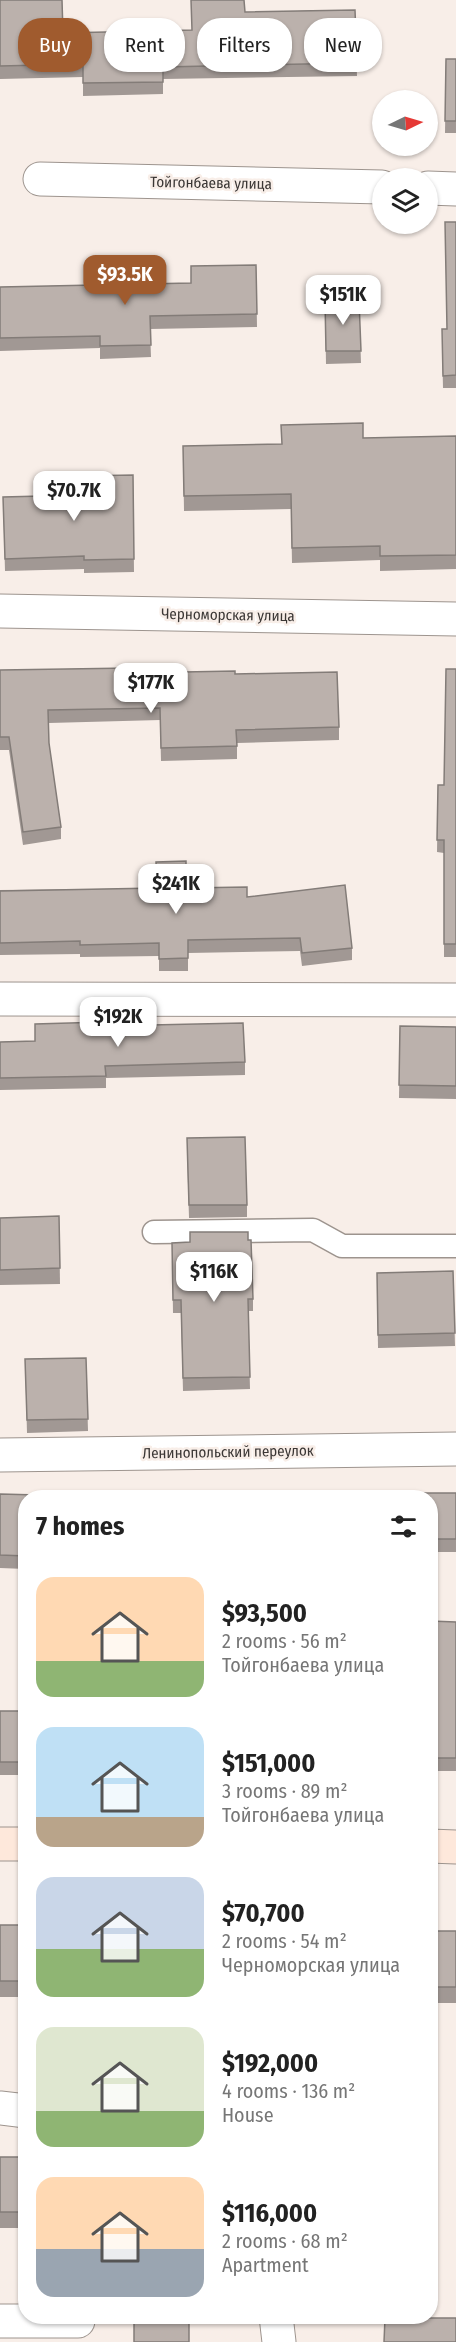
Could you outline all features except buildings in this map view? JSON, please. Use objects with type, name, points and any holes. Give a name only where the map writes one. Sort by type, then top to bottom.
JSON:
[{"type":"main road","points":[[0,1844],[18,1844]]},
{"type":"main road","points":[[438,1846],[456,1846]]},
{"type":"street","name":"Тойгонбаева улица","points":[[40,179],[372,187]]},
{"type":"street","points":[[438,188],[456,189]]},
{"type":"street","name":"Черноморская улица","points":[[0,612],[456,619]]},
{"type":"street","points":[[0,999],[456,1000]]},
{"type":"street","name":"Ленинопольский переулок","points":[[0,1455],[456,1449]]},
{"type":"street","points":[[0,2108],[18,2110]]},
{"type":"street","points":[[0,2321],[18,2322]]},
{"type":"street","points":[[47,2324],[79,2326]]},
{"type":"street","points":[[277,2324],[279,2342]]},
{"type":"lane","points":[[154,1232],[313,1230],[342,1246],[456,1246]]}]
